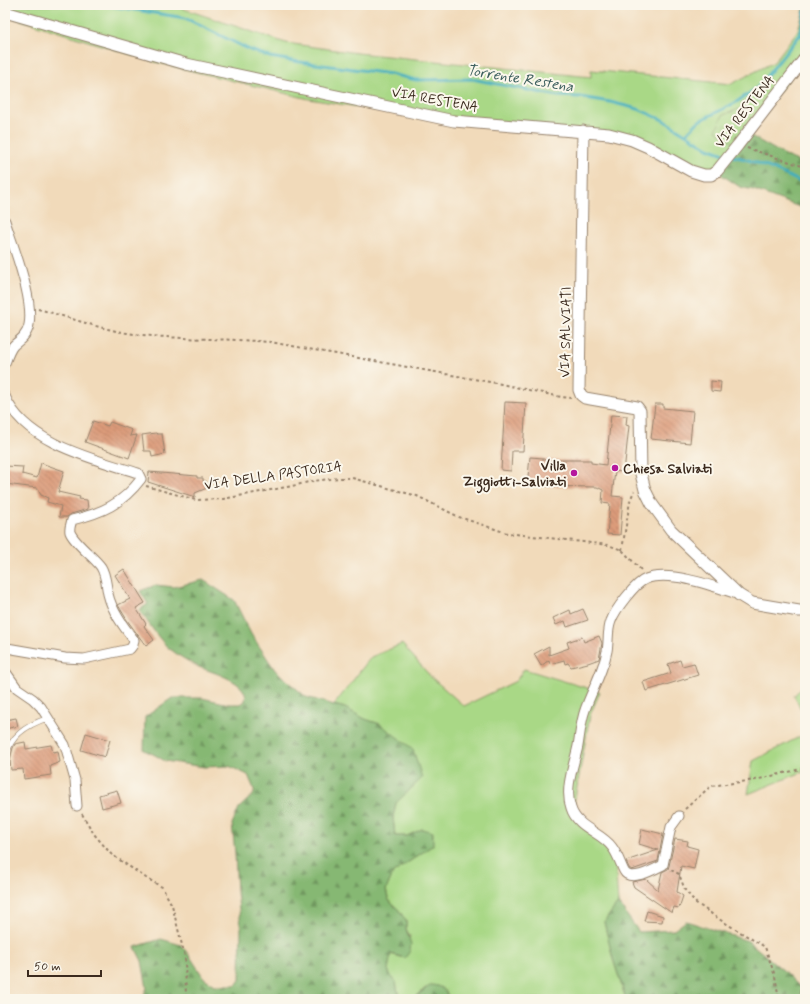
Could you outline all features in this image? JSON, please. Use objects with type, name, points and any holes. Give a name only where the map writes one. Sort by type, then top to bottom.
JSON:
[{"type":"street","name":"VIA RESTENA","points":[[5,12],[186,64],[454,121],[609,134],[632,140],[648,147],[691,171],[704,176],[711,175],[716,171],[805,58]]},
{"type":"street","name":"VIA SALVIATI","points":[[583,131],[579,390],[581,395],[585,398],[637,407],[640,411],[641,474],[645,490],[652,504],[671,530],[738,594],[752,603],[805,611]]},
{"type":"street","points":[[5,221],[17,256],[31,314],[27,331],[20,342],[9,345],[5,363]]},
{"type":"street","points":[[5,396],[11,408],[18,417],[35,431],[58,444],[81,454],[138,473],[141,478],[133,489],[110,507],[98,513],[72,520],[70,524],[70,531],[73,537],[101,567],[105,574],[108,595],[113,609],[134,640],[130,649],[84,660],[5,648]]},
{"type":"street","points":[[679,816],[672,827],[663,865],[650,872],[638,875],[628,875],[625,873],[617,854],[609,843],[582,824],[576,818],[571,809],[569,800],[570,784],[584,711],[603,666],[611,620],[627,597],[645,580],[661,577],[689,579],[738,594]]},
{"type":"street","points":[[5,671],[17,688],[37,703],[65,745],[75,780],[77,806]]},
{"type":"lane","points":[[5,766],[6,755],[14,737],[30,726],[48,718]]},
{"type":"path","points":[[738,145],[805,167]]},
{"type":"path","points":[[29,306],[106,329],[125,332],[203,339],[246,340],[294,346],[501,384],[568,398],[573,397],[579,390]]},
{"type":"path","points":[[641,474],[630,502],[622,550],[643,571],[645,580]]},
{"type":"path","name":"VIA DELLA PASTORIA","points":[[138,483],[196,500],[223,498],[313,481],[352,478],[417,496],[459,517],[507,534],[608,545],[622,550]]},
{"type":"path","points":[[679,816],[694,800],[711,786],[755,780],[805,768]]},
{"type":"path","points":[[77,806],[94,834],[110,854],[162,887],[172,905],[185,957],[186,999]]},
{"type":"path","points":[[663,865],[679,874],[685,890],[696,903],[765,947],[775,976],[779,999]]},
{"type":"path","points":[[798,999],[805,976]]},
{"type":"green space","points":[[5,5],[181,5],[181,8],[286,43],[357,53],[591,77],[591,70],[731,84],[774,62],[798,30],[805,6],[805,59],[716,171],[703,176],[620,136],[445,121],[309,99],[155,62],[5,15]]},
{"type":"green space","points":[[739,109],[752,120],[734,143],[716,130],[723,115]]},
{"type":"green space","points":[[742,131],[788,157],[805,164],[805,209],[754,190],[740,187],[716,171]]},
{"type":"green space","points":[[203,580],[234,600],[251,634],[275,670],[306,697],[345,708],[365,719],[380,724],[413,749],[422,778],[396,803],[393,817],[395,836],[407,836],[422,829],[433,832],[433,845],[393,873],[386,890],[388,899],[398,909],[406,921],[406,929],[411,944],[410,951],[405,958],[391,954],[388,970],[396,982],[399,998],[401,999],[142,999],[147,988],[142,961],[135,947],[161,939],[181,945],[204,978],[215,985],[236,985],[240,980],[241,926],[232,824],[239,808],[254,794],[254,789],[248,775],[229,766],[204,767],[165,761],[144,750],[145,717],[172,698],[202,698],[229,704],[241,704],[245,701],[245,694],[242,688],[236,683],[195,665],[166,646],[139,610],[148,604],[140,591],[156,585],[174,587]]},
{"type":"green space","points":[[402,644],[431,677],[464,706],[516,681],[524,669],[600,692],[590,715],[573,809],[615,859],[618,903],[604,922],[613,959],[626,999],[449,999],[446,991],[425,988],[414,998],[399,998],[396,982],[388,970],[390,954],[405,958],[410,936],[406,929],[406,921],[388,898],[386,890],[393,873],[433,845],[422,829],[407,836],[395,836],[393,817],[396,803],[421,778],[380,724],[365,719],[345,708],[334,705],[371,657]]},
{"type":"green space","points":[[805,683],[805,716],[794,696]]},
{"type":"green space","points":[[805,734],[805,772],[748,794],[753,761]]},
{"type":"green space","points":[[618,903],[639,932],[674,930],[686,921],[748,941],[784,971],[805,992],[805,999],[626,999],[613,959],[604,922]]},
{"type":"green space","points":[[432,985],[443,989],[449,999],[412,999],[427,988]]},
{"type":"building","points":[[711,381],[721,382],[720,392],[711,391]]},
{"type":"building","points":[[505,402],[526,403],[523,451],[512,451],[511,471],[501,470]]},
{"type":"building","points":[[655,404],[663,404],[663,408],[693,411],[690,443],[651,439]]},
{"type":"building","points":[[611,415],[627,416],[626,425],[629,426],[624,472],[615,471],[612,496],[623,497],[620,535],[607,534],[610,504],[602,503],[603,490],[597,487],[527,486],[530,457],[543,458],[543,460],[591,460],[591,463],[606,465]]},
{"type":"building","points":[[93,421],[108,426],[110,422],[132,430],[130,436],[137,435],[129,458],[85,442]]},
{"type":"building","points":[[156,433],[162,434],[165,454],[152,457],[151,451],[144,451],[142,435]]},
{"type":"building","points":[[41,463],[64,471],[58,492],[87,500],[88,509],[71,514],[67,517],[59,517],[61,506],[47,502],[48,498],[41,495],[37,488],[5,484],[5,466],[23,467],[22,474],[37,478]]},
{"type":"building","points":[[149,472],[197,476],[197,478],[203,478],[203,481],[206,481],[207,488],[195,493],[195,497],[148,482]]},
{"type":"building","points":[[124,569],[145,603],[136,608],[146,624],[144,626],[154,640],[146,646],[118,605],[130,599],[115,575]]},
{"type":"building","points":[[583,609],[588,620],[567,627],[565,621],[556,625],[553,618],[570,610],[571,614]]},
{"type":"building","points":[[599,636],[602,643],[599,659],[588,663],[571,667],[568,663],[565,664],[564,660],[550,664],[549,660],[541,666],[534,654],[549,646],[549,655],[569,648],[567,642],[582,637],[584,642]]},
{"type":"building","points":[[680,660],[682,666],[694,663],[698,675],[646,691],[643,682],[671,673],[668,664]]},
{"type":"building","points":[[16,718],[18,726],[5,729],[5,720]]},
{"type":"building","points":[[86,733],[110,740],[105,757],[81,750]]},
{"type":"building","points":[[25,742],[26,749],[51,745],[53,752],[58,751],[60,762],[50,766],[51,775],[24,779],[23,769],[11,770],[10,760],[15,744]]},
{"type":"building","points":[[117,790],[121,803],[102,808],[99,795]]},
{"type":"building","points":[[642,829],[663,834],[658,861],[632,870],[629,868],[626,861],[658,850],[639,844]]},
{"type":"building","points":[[675,839],[688,841],[687,846],[698,849],[694,869],[681,866],[677,892],[683,896],[679,908],[674,907],[672,913],[634,887],[632,882],[646,879],[658,890],[662,872],[668,869],[669,866]]},
{"type":"building","points":[[647,911],[663,916],[662,922],[644,921]]},
{"type":"waterway","name":"Torrente Restena","points":[[105,5],[185,18],[250,50],[270,57],[391,74],[416,80],[472,79],[558,96],[580,97],[610,102],[638,109],[663,120],[708,148],[727,155]]},
{"type":"waterway","points":[[800,35],[805,11]]},
{"type":"waterway","points":[[686,134],[699,121],[735,103],[757,88],[800,35],[805,37]]},
{"type":"waterway","name":"Torrente Restena","points":[[732,156],[760,164],[805,184]]},
{"type":"place","name":"Chiesa Salviati","points":[[615,468]]},
{"type":"place","name":"Villa Ziggiotti-Salviati","points":[[574,473]]}]
